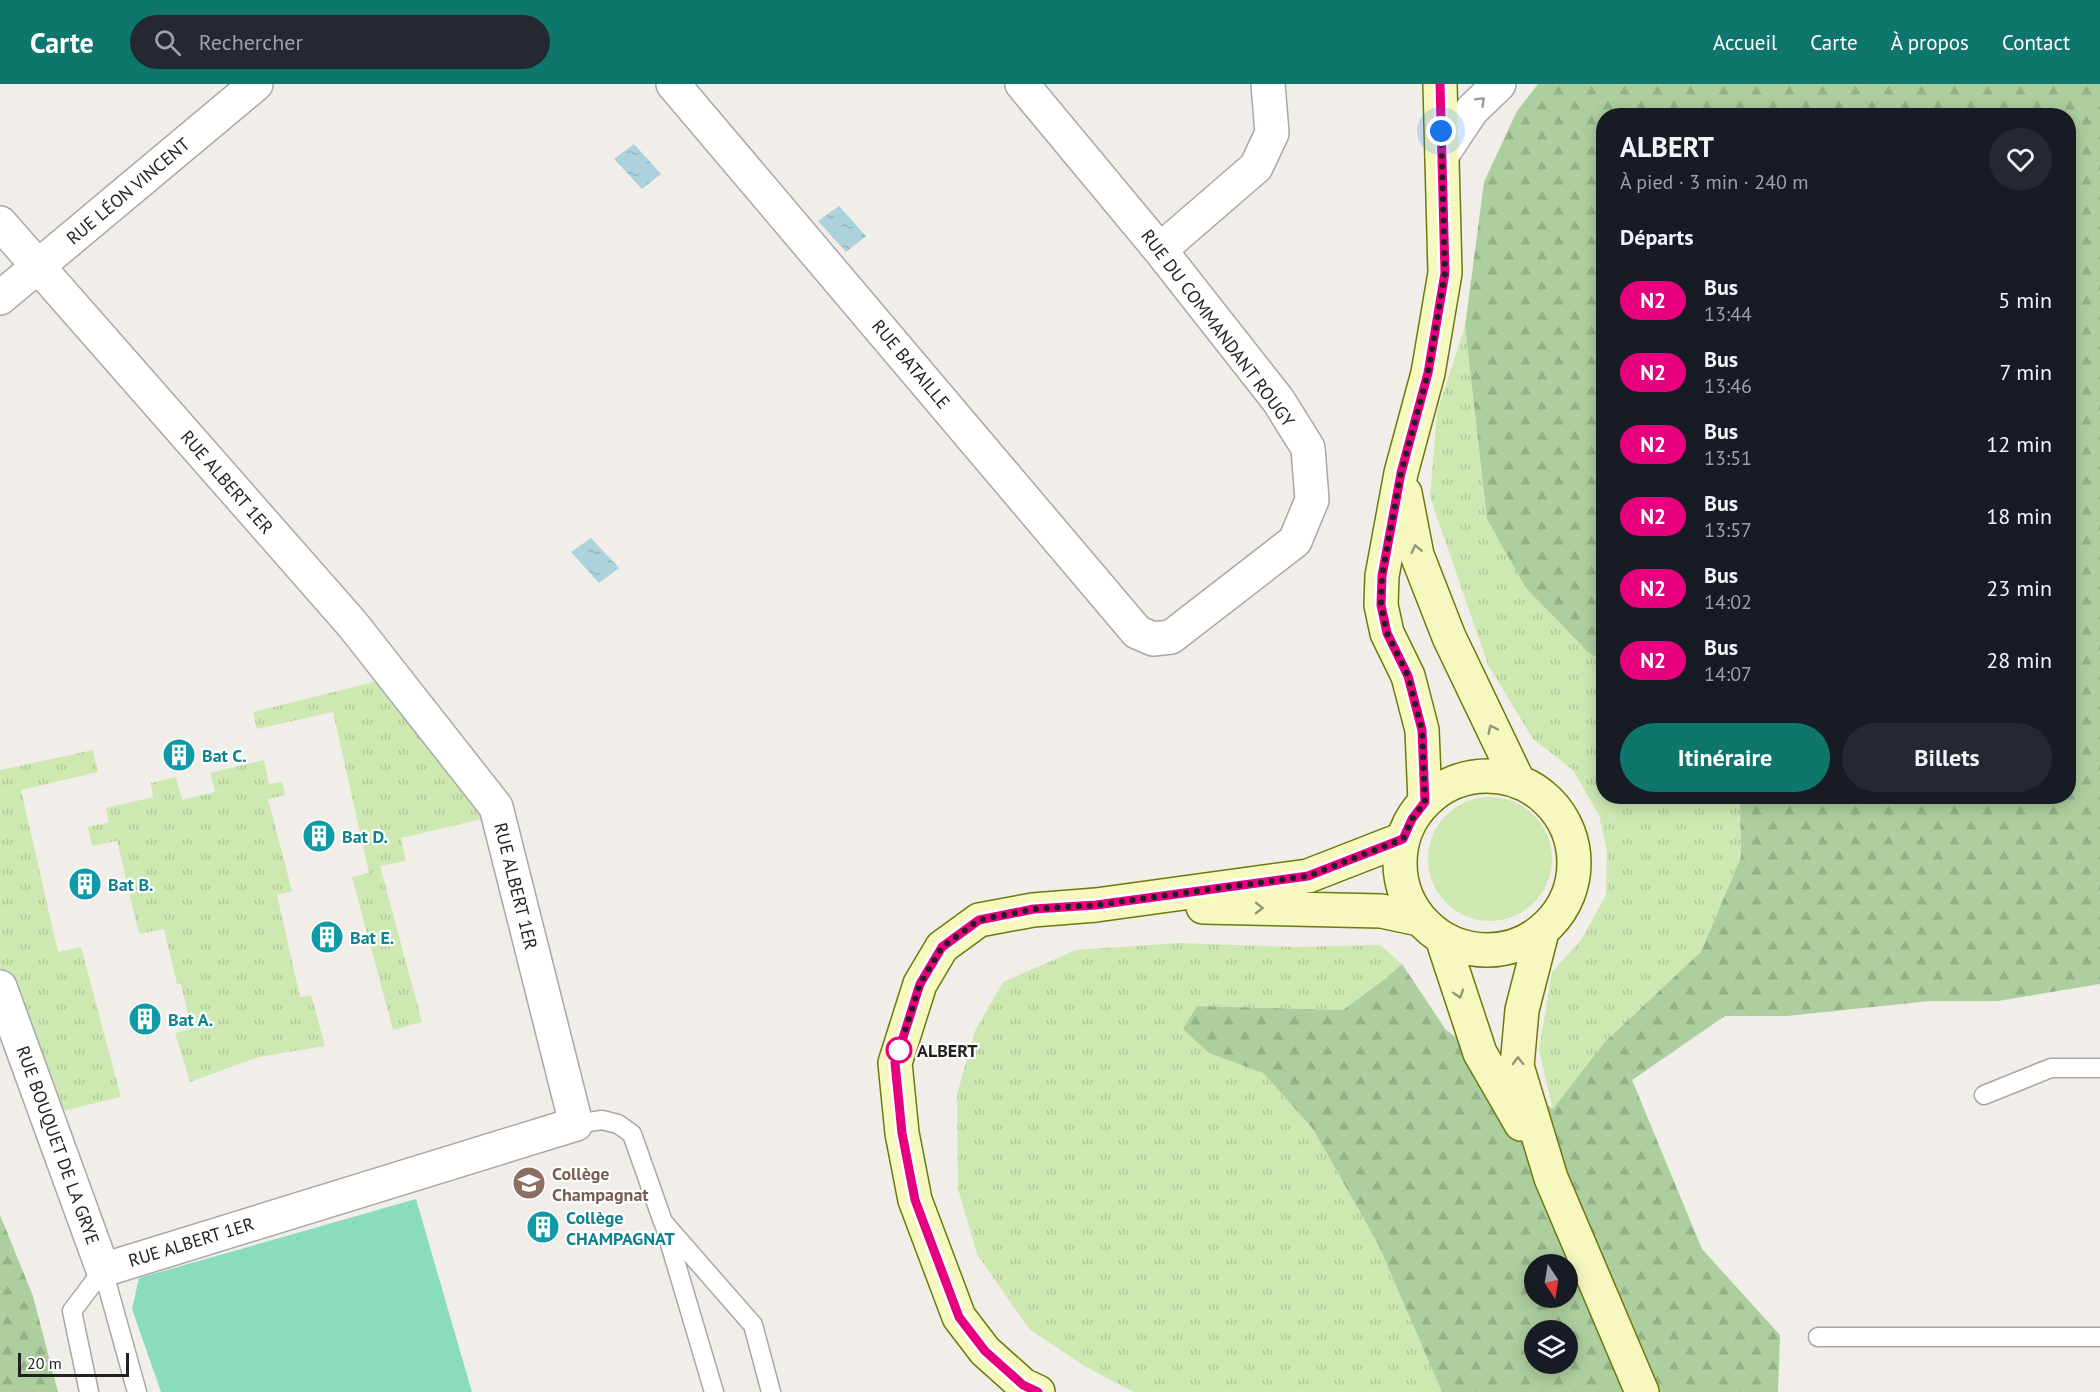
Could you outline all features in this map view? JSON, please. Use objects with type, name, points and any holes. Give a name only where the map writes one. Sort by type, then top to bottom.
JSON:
[{"type":"street","name":"RUE LÉON VINCENT","points":[[0,298],[256,84]]},
{"type":"street","name":"RUE BATAILLE","points":[[673,84],[1137,632],[1154,639]]},
{"type":"street","name":"RUE DU COMMANDANT ROUGY","points":[[1022,84],[1160,250],[1278,400],[1308,448],[1312,500],[1295,541],[1171,637],[1154,639]]},
{"type":"street","points":[[1160,250],[1256,167],[1272,133],[1268,84]]},
{"type":"street","points":[[1425,802],[1422,730],[1408,676],[1387,633],[1381,605],[1382,576],[1401,473],[1428,373],[1445,273],[1440,84]]},
{"type":"street","points":[[1442,155],[1472,110],[1499,84]]},
{"type":"street","name":"RUE ALBERT 1ER","points":[[0,223],[353,625],[496,807],[576,1124],[103,1270]]},
{"type":"street","points":[[1401,473],[1417,555],[1449,637],[1518,781]]},
{"type":"street","points":[[1096,905],[1380,911],[1430,929],[1466,949],[1493,951],[1519,945],[1542,932],[1560,913],[1572,889],[1575,863],[1571,837],[1560,813],[1541,794],[1518,781],[1494,776],[1469,778],[1445,787],[1425,802],[1412,819],[1403,839],[1399,866],[1405,894],[1430,929],[1480,1053],[1551,1178]]},
{"type":"street","points":[[1038,1392],[1023,1385],[985,1351],[959,1317],[915,1200],[902,1133],[895,1063],[920,984],[942,947],[979,920],[1034,909],[1096,905],[1308,876],[1403,839]]},
{"type":"street","points":[[1542,932],[1522,1010],[1517,1066],[1551,1178],[1642,1392]]},
{"type":"street","name":"RUE BOUQUET DE LA GRYE","points":[[0,987],[103,1270]]},
{"type":"lane","points":[[1984,1095],[2052,1068],[2100,1068]]},
{"type":"lane","points":[[576,1124],[602,1120],[618,1124],[632,1134],[663,1222],[714,1392]]},
{"type":"lane","points":[[663,1222],[753,1325],[771,1392]]},
{"type":"lane","points":[[88,1392],[72,1311],[103,1270]]},
{"type":"lane","points":[[103,1270],[137,1392]]},
{"type":"lane","points":[[1818,1337],[2100,1337]]},
{"type":"green space","points":[[1538,84],[2100,84],[2100,984],[1998,1001],[1930,1001],[1787,1016],[1725,1016],[1632,1080],[1702,1249],[1780,1335],[1778,1392],[1442,1392],[1378,1244],[1313,1129],[1263,1073],[1209,1053],[1183,1029],[1197,1006],[1343,1010],[1402,964],[1446,1030],[1553,1109],[1604,1043],[1701,952],[1741,857],[1740,804],[2076,804],[2076,108],[1596,108],[1596,657],[1588,652],[1526,588],[1487,519],[1465,326],[1484,182],[1517,111]]},
{"type":"green space","points":[[1465,326],[1487,519],[1588,652],[1596,657],[1596,804],[1740,804],[1741,857],[1701,953],[1604,1043],[1553,1110],[1539,1050],[1552,972],[1581,940],[1606,895],[1607,852],[1599,815],[1573,770],[1533,739],[1488,665],[1430,497],[1437,412]]},
{"type":"green space","points":[[394,677],[499,815],[401,838],[406,861],[380,866],[422,1022],[393,1030],[352,877],[369,873],[333,712],[257,729],[253,712]]},
{"type":"green space","points":[[93,750],[98,772],[21,790],[58,952],[81,947],[121,1097],[46,1115],[0,987],[0,770]]},
{"type":"green space","points":[[264,760],[269,784],[282,782],[285,795],[268,799],[292,891],[277,895],[300,997],[311,995],[325,1046],[259,1057],[190,1082],[175,1033],[191,1029],[181,984],[177,984],[164,929],[139,934],[117,841],[92,846],[88,827],[109,822],[106,808],[153,797],[151,783],[176,777],[182,800],[215,792],[210,773]]},
{"type":"green space","points":[[1490,797],[1514,802],[1534,815],[1547,835],[1552,859],[1547,883],[1534,903],[1514,916],[1490,921],[1466,916],[1446,903],[1433,883],[1428,859],[1433,835],[1446,815],[1466,802]]},
{"type":"green space","points":[[1179,943],[1294,947],[1380,945],[1402,964],[1343,1010],[1198,1006],[1209,1053],[1263,1073],[1313,1129],[1378,1244],[1442,1392],[1133,1392],[1086,1367],[1029,1329],[977,1254],[958,1189],[957,1094],[975,1031],[1003,982],[1076,950]]},
{"type":"green space","points":[[416,1199],[472,1392],[161,1392],[132,1309],[139,1278]]},
{"type":"green space","points":[[0,1215],[33,1296],[58,1392],[0,1392]]},
{"type":"water","points":[[634,144],[661,174],[642,189],[614,159]]},
{"type":"water","points":[[839,206],[866,236],[846,252],[818,221]]},
{"type":"water","points":[[591,538],[619,568],[599,583],[571,552]]},
{"type":"bus line","name":"N2","points":[[1038,1392],[1023,1385],[985,1351],[959,1317],[915,1200],[902,1133],[895,1063],[920,984],[942,947],[979,920],[1034,909],[1096,905],[1308,876],[1403,839],[1412,819],[1425,802],[1422,730],[1408,676],[1387,633],[1381,605],[1382,576],[1401,473],[1428,373],[1445,273],[1440,84]]},
{"type":"place","name":"Bat C.","points":[[179,755]]},
{"type":"place","name":"Bat D.","points":[[319,836]]},
{"type":"place","name":"Bat B.","points":[[85,884]]},
{"type":"place","name":"Bat E.","points":[[327,937]]},
{"type":"place","name":"Bat A.","points":[[145,1019]]},
{"type":"place","name":"ALBERT","points":[[899,1050]]},
{"type":"place","name":"Collège Champagnat","points":[[529,1183]]},
{"type":"place","name":"Collège CHAMPAGNAT","points":[[543,1227]]},
{"type":"route","points":[[899,1050],[920,984],[942,947],[979,920],[1034,909],[1096,905],[1308,876],[1403,839],[1412,819],[1425,802],[1422,730],[1408,676],[1387,633],[1381,605],[1382,576],[1401,473],[1428,373],[1445,273],[1441,131]]}]
